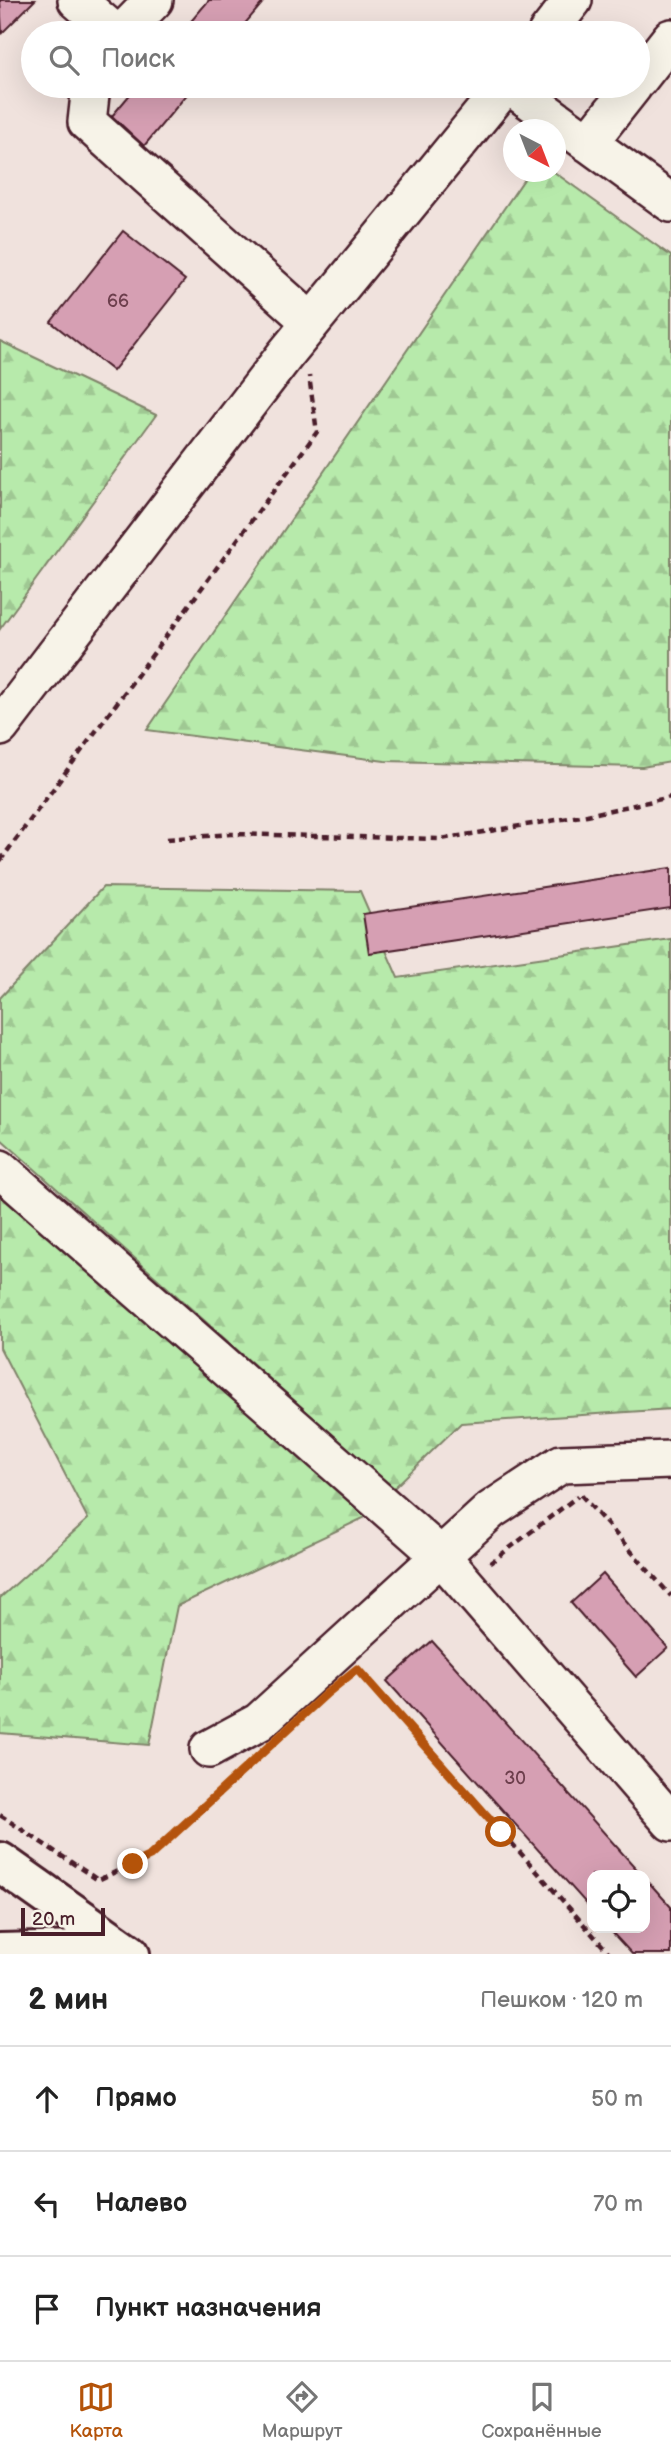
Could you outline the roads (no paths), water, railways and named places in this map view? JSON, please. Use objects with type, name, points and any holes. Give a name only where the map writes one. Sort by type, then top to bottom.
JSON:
[{"type":"main road","points":[[0,1863],[126,1952]]},
{"type":"main road","points":[[0,1954],[126,1952]]},
{"type":"street","points":[[77,0],[101,21]]},
{"type":"street","points":[[134,21],[154,0]]},
{"type":"street","points":[[556,21],[573,0]]},
{"type":"street","points":[[650,64],[671,37]]},
{"type":"street","points":[[90,98],[87,122],[311,322]]},
{"type":"street","points":[[0,727],[311,322],[498,98]]},
{"type":"street","points":[[525,98],[671,203]]},
{"type":"street","points":[[588,143],[624,98]]},
{"type":"street","points":[[0,1169],[441,1556],[671,1822]]},
{"type":"street","points":[[209,1749],[259,1721],[491,1510],[561,1464],[671,1460]]}]
